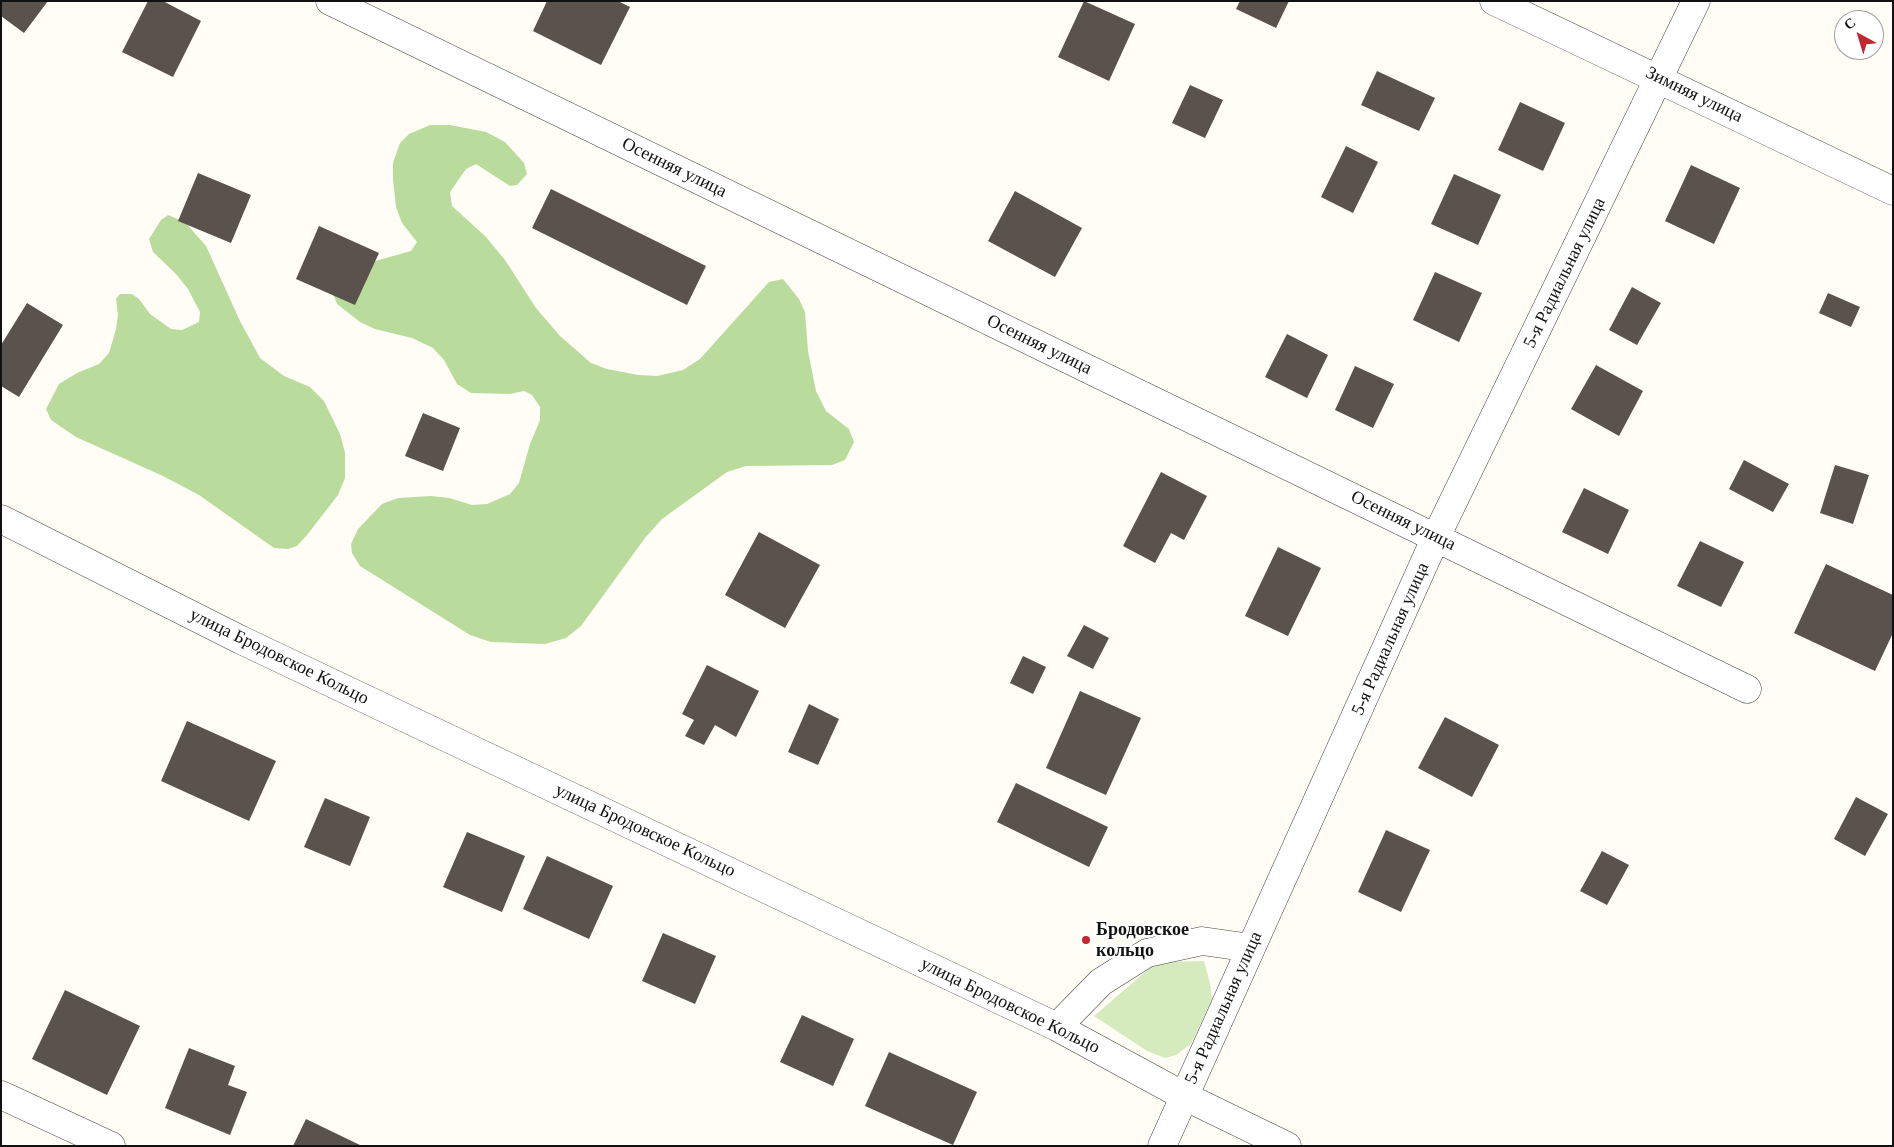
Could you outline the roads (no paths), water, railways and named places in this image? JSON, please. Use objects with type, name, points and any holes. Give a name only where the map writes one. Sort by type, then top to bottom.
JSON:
[{"type":"street","name":"Осенняя улица","points":[[330,1],[1748,689]]},
{"type":"street","name":"Зимняя улица","points":[[1494,1],[1893,191]]},
{"type":"street","name":"5-я Радиальная улица","points":[[1162,1146],[1436,537],[1696,1]]},
{"type":"street","name":"улица Бродовское Кольцо","points":[[1,519],[241,640],[1058,1027],[1184,1096],[1287,1146]]},
{"type":"street","points":[[1058,1027],[1101,982],[1147,953],[1202,941],[1251,948]]},
{"type":"street","points":[[1,1095],[111,1146]]},
{"type":"place","name":"Бродовское кольцо","points":[[1086,940]]}]
